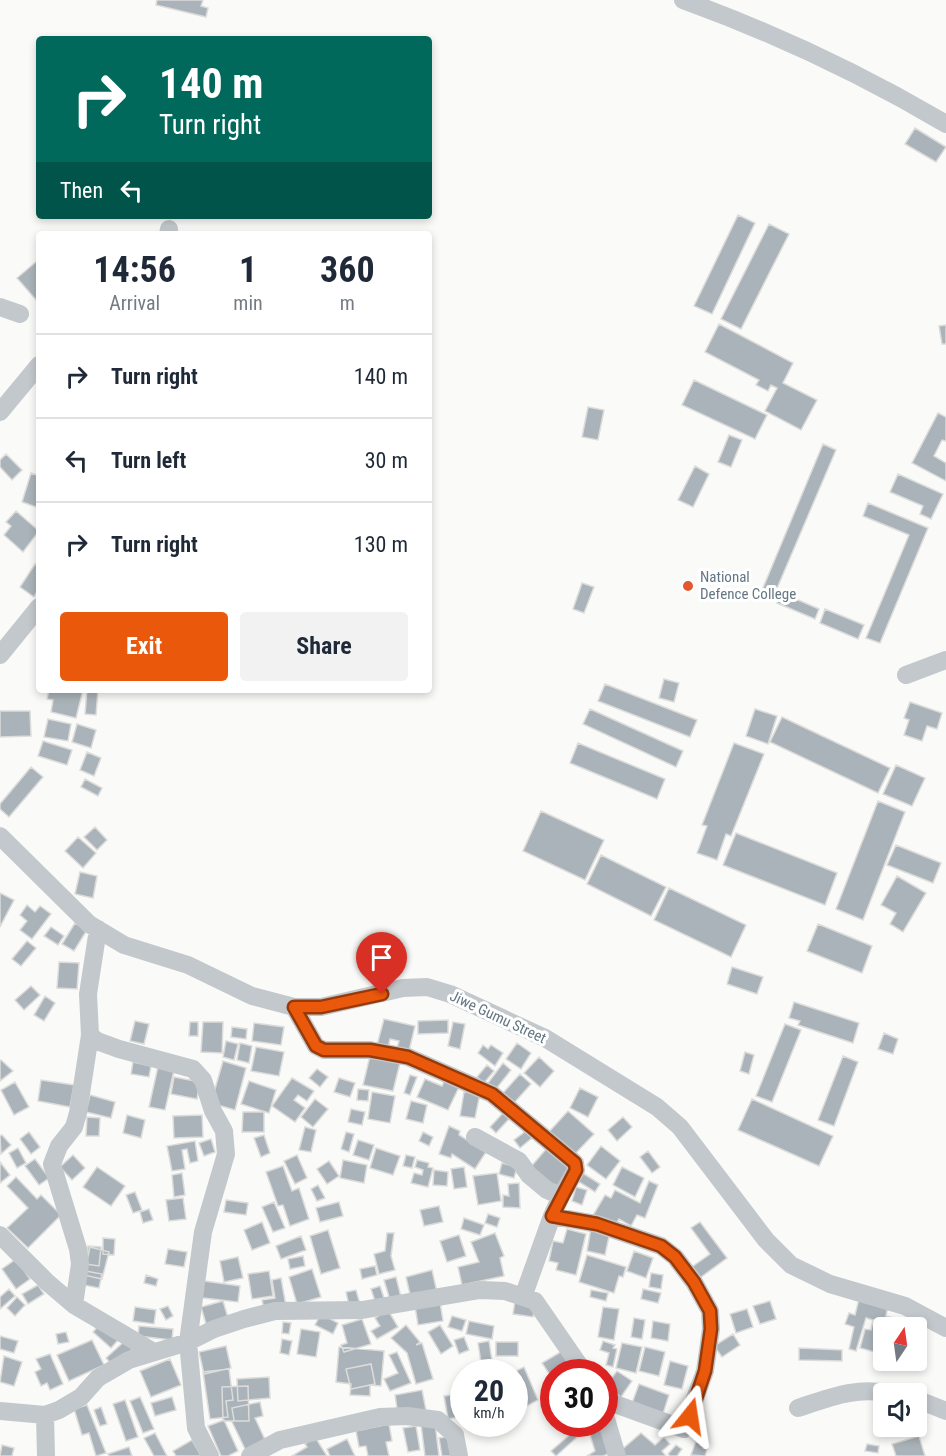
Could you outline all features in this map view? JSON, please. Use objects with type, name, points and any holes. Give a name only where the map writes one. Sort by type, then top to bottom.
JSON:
[{"type":"street","points":[[683,0],[719,13],[879,84],[946,124]]},
{"type":"street","points":[[0,307],[20,314]]},
{"type":"street","points":[[0,411],[36,369]]},
{"type":"street","points":[[0,655],[36,611]]},
{"type":"street","points":[[906,675],[946,660]]},
{"type":"street","name":"Jiwe Gumu Street","points":[[0,836],[89,924],[124,945],[188,965],[252,996],[294,1007],[321,1007],[404,988],[427,987],[450,994],[545,1038],[657,1107],[680,1127],[766,1240],[791,1265],[830,1284],[905,1306],[946,1328]]},
{"type":"street","points":[[74,1305],[80,1264],[78,1249],[52,1164],[59,1146],[74,1127],[78,1113],[90,1035],[88,994],[98,929]]},
{"type":"street","points":[[294,1007],[316,1046],[324,1050],[370,1050],[408,1057],[492,1094],[575,1163],[576,1170],[552,1216],[524,1296]]},
{"type":"street","points":[[90,1035],[97,1041],[193,1069],[202,1080],[213,1112],[224,1131],[226,1154],[203,1232],[189,1342],[196,1428],[210,1456]]},
{"type":"street","points":[[475,1137],[519,1161],[529,1175],[547,1190],[561,1196]]},
{"type":"street","points":[[552,1216],[597,1224],[661,1246],[675,1257],[694,1282],[710,1311],[711,1329],[705,1371],[684,1429],[618,1405]]},
{"type":"street","points":[[0,1235],[47,1282],[74,1305],[152,1351]]},
{"type":"street","points":[[0,1411],[45,1415],[59,1410],[81,1397],[98,1378],[129,1360],[152,1351],[189,1342],[214,1329],[275,1311],[362,1310],[480,1290],[505,1291],[535,1301],[575,1359]]},
{"type":"street","points":[[798,1408],[852,1390],[873,1390]]},
{"type":"street","points":[[927,1403],[946,1411]]},
{"type":"street","points":[[45,1415],[46,1456]]},
{"type":"street","points":[[250,1456],[280,1440],[380,1417],[407,1416],[438,1420],[455,1435],[459,1456]]},
{"type":"street","points":[[611,1437],[617,1456]]},
{"type":"building","points":[[157,0],[203,0],[201,6],[208,8],[206,17],[156,5]]},
{"type":"building","points":[[915,128],[946,147],[936,162],[905,144]]},
{"type":"building","points":[[738,215],[755,223],[712,314],[694,306]]},
{"type":"building","points":[[769,224],[789,234],[741,329],[721,319]]},
{"type":"building","points":[[36,262],[36,300],[17,278]]},
{"type":"building","points":[[719,324],[793,363],[783,383],[817,400],[801,430],[765,411],[777,388],[771,385],[768,391],[756,385],[759,380],[705,352]]},
{"type":"building","points":[[946,325],[946,344],[942,344],[939,326]]},
{"type":"building","points":[[694,380],[767,415],[755,439],[682,405]]},
{"type":"building","points":[[588,407],[604,410],[598,440],[582,437]]},
{"type":"building","points":[[938,413],[946,417],[946,441],[942,440],[934,456],[946,463],[946,481],[912,463]]},
{"type":"building","points":[[729,435],[742,440],[731,467],[718,462]]},
{"type":"building","points":[[823,444],[836,450],[772,600],[760,595]]},
{"type":"building","points":[[6,454],[22,470],[12,480],[0,467],[0,460]]},
{"type":"building","points":[[695,466],[709,474],[693,507],[678,500]]},
{"type":"building","points":[[31,473],[36,475],[36,507],[22,502]]},
{"type":"building","points":[[898,474],[943,494],[931,519],[920,514],[923,506],[890,492]]},
{"type":"building","points":[[868,503],[928,528],[880,643],[866,638],[909,535],[863,516]]},
{"type":"building","points":[[16,511],[36,528],[36,535],[23,552],[4,535],[11,526],[6,522]]},
{"type":"building","points":[[35,564],[36,564],[34,597],[20,587]]},
{"type":"building","points":[[582,583],[594,587],[584,613],[573,609]]},
{"type":"building","points":[[782,593],[819,609],[815,619],[777,603]]},
{"type":"building","points":[[825,609],[864,625],[858,639],[820,623]]},
{"type":"building","points":[[664,679],[679,683],[674,702],[659,698]]},
{"type":"building","points":[[605,684],[697,720],[690,737],[598,701]]},
{"type":"building","points":[[48,693],[82,693],[76,718],[51,712],[53,700],[47,699]]},
{"type":"building","points":[[87,693],[98,693],[96,715],[85,714]]},
{"type":"building","points":[[910,702],[942,713],[937,729],[927,726],[922,741],[904,735],[909,720],[904,718]]},
{"type":"building","points":[[590,709],[683,751],[676,767],[583,724]]},
{"type":"building","points":[[755,709],[777,716],[768,744],[746,736]]},
{"type":"building","points":[[0,711],[30,711],[31,736],[0,737]]},
{"type":"building","points":[[782,717],[890,768],[878,793],[770,742]]},
{"type":"building","points":[[48,719],[71,724],[68,741],[44,737]]},
{"type":"building","points":[[77,724],[96,730],[91,748],[72,742]]},
{"type":"building","points":[[43,741],[72,750],[67,765],[38,756]]},
{"type":"building","points":[[578,743],[665,779],[657,799],[570,763]]},
{"type":"building","points":[[734,743],[764,754],[731,836],[726,834],[717,860],[697,853],[707,826],[702,825]]},
{"type":"building","points":[[87,752],[101,758],[94,776],[80,770]]},
{"type":"building","points":[[896,765],[925,778],[912,806],[883,794]]},
{"type":"building","points":[[31,767],[43,777],[9,817],[0,809],[0,804]]},
{"type":"building","points":[[85,779],[102,788],[98,796],[81,787]]},
{"type":"building","points":[[878,801],[905,812],[863,920],[836,909]]},
{"type":"building","points":[[541,811],[604,840],[585,880],[523,851]]},
{"type":"building","points":[[95,827],[107,840],[97,850],[84,837]]},
{"type":"building","points":[[736,833],[837,873],[825,905],[723,865]]},
{"type":"building","points":[[78,837],[96,853],[83,868],[65,851]]},
{"type":"building","points":[[896,845],[941,863],[933,883],[887,865]]},
{"type":"building","points":[[601,855],[666,887],[651,916],[587,884]]},
{"type":"building","points":[[80,872],[97,876],[93,898],[75,894]]},
{"type":"building","points":[[897,876],[926,893],[903,932],[890,924],[896,913],[881,905]]},
{"type":"building","points":[[669,888],[746,925],[731,957],[654,920]]},
{"type":"building","points":[[0,893],[14,900],[0,927]]},
{"type":"building","points":[[27,905],[35,912],[40,906],[51,914],[32,939],[20,930],[27,921],[20,915]]},
{"type":"building","points":[[75,923],[87,930],[74,951],[62,944]]},
{"type":"building","points":[[818,924],[872,946],[862,973],[807,951]]},
{"type":"building","points":[[51,927],[64,936],[58,945],[44,936]]},
{"type":"building","points":[[27,941],[36,948],[21,966],[12,959]]},
{"type":"building","points":[[59,962],[79,963],[77,989],[57,988]]},
{"type":"building","points":[[732,967],[763,977],[757,994],[727,984]]},
{"type":"building","points":[[31,986],[40,995],[24,1010],[15,1000]]},
{"type":"building","points":[[45,996],[55,1003],[44,1021],[34,1015]]},
{"type":"building","points":[[794,1002],[859,1023],[853,1043],[798,1025],[800,1021],[789,1018]]},
{"type":"building","points":[[384,1019],[415,1026],[409,1051],[397,1048],[399,1041],[390,1039],[388,1048],[377,1045]]},
{"type":"building","points":[[448,1020],[448,1033],[418,1034],[418,1021]]},
{"type":"building","points":[[135,1021],[149,1024],[144,1044],[130,1041]]},
{"type":"building","points":[[190,1022],[198,1022],[198,1036],[189,1036]]},
{"type":"building","points":[[203,1022],[223,1022],[222,1053],[201,1052]]},
{"type":"building","points":[[453,1022],[465,1024],[460,1049],[448,1046]]},
{"type":"building","points":[[254,1023],[284,1027],[281,1045],[252,1041]]},
{"type":"building","points":[[785,1024],[801,1030],[772,1102],[756,1096]]},
{"type":"building","points":[[232,1027],[247,1029],[246,1039],[231,1037]]},
{"type":"building","points":[[884,1033],[898,1039],[893,1054],[878,1049]]},
{"type":"building","points":[[226,1041],[238,1044],[234,1060],[223,1057]]},
{"type":"building","points":[[240,1043],[252,1046],[249,1063],[237,1060]]},
{"type":"building","points":[[517,1043],[531,1053],[521,1069],[506,1059]]},
{"type":"building","points":[[483,1045],[488,1049],[491,1045],[503,1053],[495,1066],[478,1053]]},
{"type":"building","points":[[256,1047],[284,1052],[279,1076],[251,1071]]},
{"type":"building","points":[[745,1052],[754,1055],[749,1074],[740,1071]]},
{"type":"building","points":[[370,1056],[400,1063],[393,1091],[363,1085]]},
{"type":"building","points":[[843,1056],[858,1062],[834,1126],[818,1120]]},
{"type":"building","points":[[539,1057],[554,1071],[540,1087],[524,1073]]},
{"type":"building","points":[[0,1061],[13,1071],[0,1081]]},
{"type":"building","points":[[223,1061],[246,1068],[235,1110],[211,1103]]},
{"type":"building","points":[[133,1062],[151,1066],[149,1077],[131,1074]]},
{"type":"building","points":[[159,1062],[175,1066],[165,1110],[149,1107]]},
{"type":"building","points":[[503,1063],[511,1070],[496,1089],[488,1083]]},
{"type":"building","points":[[487,1065],[494,1071],[484,1083],[477,1077]]},
{"type":"building","points":[[317,1069],[328,1077],[320,1087],[309,1078]]},
{"type":"building","points":[[520,1074],[531,1084],[514,1103],[503,1093]]},
{"type":"building","points":[[410,1075],[417,1077],[410,1095],[404,1093]]},
{"type":"building","points":[[174,1077],[200,1082],[197,1099],[171,1094]]},
{"type":"building","points":[[446,1077],[461,1083],[448,1110],[417,1097],[425,1079],[442,1086]]},
{"type":"building","points":[[292,1078],[314,1091],[307,1101],[298,1095],[294,1100],[305,1108],[295,1122],[272,1106]]},
{"type":"building","points":[[339,1078],[355,1083],[350,1097],[334,1092]]},
{"type":"building","points":[[41,1080],[74,1085],[70,1107],[38,1101]]},
{"type":"building","points":[[249,1081],[276,1090],[269,1113],[241,1104]]},
{"type":"building","points":[[15,1082],[29,1107],[14,1115],[1,1090]]},
{"type":"building","points":[[580,1088],[598,1097],[588,1117],[570,1108]]},
{"type":"building","points":[[358,1089],[369,1090],[368,1101],[357,1100]]},
{"type":"building","points":[[372,1092],[395,1096],[390,1123],[368,1119]]},
{"type":"building","points":[[464,1092],[480,1094],[475,1118],[460,1116]]},
{"type":"building","points":[[90,1095],[115,1102],[111,1118],[86,1112]]},
{"type":"building","points":[[315,1099],[328,1109],[313,1127],[301,1117]]},
{"type":"building","points":[[752,1099],[833,1136],[819,1166],[738,1130]]},
{"type":"building","points":[[411,1101],[427,1105],[423,1123],[406,1119]]},
{"type":"building","points":[[351,1109],[365,1112],[362,1125],[348,1122]]},
{"type":"building","points":[[568,1111],[594,1134],[573,1156],[548,1133]]},
{"type":"building","points":[[243,1112],[264,1112],[264,1132],[242,1132]]},
{"type":"building","points":[[503,1113],[509,1119],[496,1133],[490,1127]]},
{"type":"building","points":[[127,1115],[145,1120],[141,1138],[123,1133]]},
{"type":"building","points":[[202,1115],[203,1137],[174,1138],[173,1116]]},
{"type":"building","points":[[87,1117],[100,1118],[99,1136],[86,1136]]},
{"type":"building","points":[[623,1117],[632,1127],[617,1141],[608,1130]]},
{"type":"building","points":[[449,1126],[460,1131],[459,1135],[486,1152],[475,1169],[452,1154],[451,1158],[439,1154]]},
{"type":"building","points":[[305,1127],[316,1130],[311,1152],[299,1150]]},
{"type":"building","points":[[526,1131],[532,1138],[520,1148],[514,1140]]},
{"type":"building","points":[[29,1132],[40,1147],[31,1154],[20,1139]]},
{"type":"building","points":[[346,1132],[354,1134],[349,1152],[341,1149]]},
{"type":"building","points":[[423,1132],[433,1137],[429,1146],[419,1141]]},
{"type":"building","points":[[2,1135],[11,1145],[1,1154],[0,1136]]},
{"type":"building","points":[[264,1135],[270,1153],[261,1157],[254,1138]]},
{"type":"building","points":[[211,1139],[215,1152],[204,1156],[199,1143]]},
{"type":"building","points":[[358,1140],[374,1145],[369,1160],[353,1155]]},
{"type":"building","points":[[195,1141],[198,1161],[190,1163],[187,1149],[182,1150],[185,1169],[172,1171],[167,1146]]},
{"type":"building","points":[[601,1146],[620,1161],[606,1179],[587,1165]]},
{"type":"building","points":[[18,1148],[26,1163],[17,1168],[9,1153]]},
{"type":"building","points":[[376,1148],[400,1156],[393,1175],[370,1168]]},
{"type":"building","points":[[547,1148],[573,1169],[555,1190],[529,1169]]},
{"type":"building","points":[[648,1151],[660,1167],[652,1173],[640,1157]]},
{"type":"building","points":[[73,1155],[85,1168],[72,1180],[60,1167]]},
{"type":"building","points":[[297,1155],[307,1178],[295,1184],[284,1161]]},
{"type":"building","points":[[406,1155],[415,1157],[412,1168],[403,1166]]},
{"type":"building","points":[[35,1159],[49,1178],[39,1185],[25,1166]]},
{"type":"building","points":[[343,1160],[367,1165],[364,1183],[340,1178]]},
{"type":"building","points":[[417,1160],[429,1163],[428,1167],[433,1168],[428,1187],[411,1183],[414,1173],[422,1175],[423,1170],[415,1167]]},
{"type":"building","points":[[329,1161],[339,1176],[327,1184],[317,1169]]},
{"type":"building","points":[[0,1162],[10,1175],[0,1183]]},
{"type":"building","points":[[502,1163],[517,1167],[514,1178],[499,1174]]},
{"type":"building","points":[[283,1166],[292,1191],[299,1188],[309,1219],[290,1226],[283,1205],[278,1206],[266,1172]]},
{"type":"building","points":[[97,1167],[125,1186],[111,1206],[83,1187]]},
{"type":"building","points":[[464,1167],[467,1187],[454,1189],[451,1169]]},
{"type":"building","points":[[622,1167],[644,1178],[635,1197],[613,1185]]},
{"type":"building","points":[[434,1170],[448,1172],[447,1186],[433,1185]]},
{"type":"building","points":[[581,1172],[600,1184],[595,1192],[576,1180]]},
{"type":"building","points":[[182,1173],[185,1195],[174,1197],[172,1175]]},
{"type":"building","points":[[497,1173],[501,1201],[478,1205],[473,1176]]},
{"type":"building","points":[[16,1177],[37,1199],[41,1195],[61,1215],[28,1248],[7,1228],[28,1208],[7,1186]]},
{"type":"building","points":[[649,1181],[658,1185],[645,1218],[637,1215],[631,1226],[619,1219],[613,1229],[592,1217],[605,1195],[611,1198],[615,1190],[640,1203]]},
{"type":"building","points":[[519,1183],[520,1208],[503,1207],[503,1195],[509,1196],[508,1184]]},
{"type":"building","points":[[318,1185],[325,1198],[317,1201],[311,1189]]},
{"type":"building","points":[[576,1187],[587,1190],[582,1205],[572,1201]]},
{"type":"building","points":[[135,1192],[142,1210],[133,1213],[126,1195]]},
{"type":"building","points":[[183,1198],[186,1219],[169,1221],[166,1200]]},
{"type":"building","points":[[226,1200],[248,1203],[246,1215],[224,1212]]},
{"type":"building","points":[[274,1202],[285,1228],[273,1232],[262,1207]]},
{"type":"building","points":[[339,1202],[343,1216],[320,1222],[316,1208]]},
{"type":"building","points":[[439,1206],[443,1222],[424,1226],[420,1210]]},
{"type":"building","points":[[149,1209],[153,1220],[143,1223],[140,1212]]},
{"type":"building","points":[[488,1214],[500,1218],[497,1227],[485,1223]]},
{"type":"building","points":[[464,1218],[484,1225],[480,1235],[461,1229]]},
{"type":"building","points":[[262,1222],[270,1243],[252,1250],[244,1230]]},
{"type":"building","points":[[700,1222],[727,1258],[697,1280],[689,1269],[710,1254],[691,1228]]},
{"type":"building","points":[[591,1228],[610,1232],[605,1255],[587,1251]]},
{"type":"building","points":[[567,1229],[586,1234],[576,1275],[556,1270],[558,1263],[549,1261],[553,1241],[563,1243]]},
{"type":"building","points":[[328,1230],[340,1268],[321,1274],[310,1236]]},
{"type":"building","points":[[387,1233],[394,1233],[391,1256],[395,1270],[379,1274],[374,1254],[385,1251]]},
{"type":"building","points":[[495,1233],[504,1256],[500,1258],[504,1276],[462,1285],[458,1267],[479,1262],[471,1242]]},
{"type":"building","points":[[459,1235],[466,1256],[447,1262],[440,1241]]},
{"type":"building","points":[[301,1236],[306,1250],[281,1259],[276,1246]]},
{"type":"building","points":[[103,1238],[115,1239],[114,1255],[103,1254]]},
{"type":"building","points":[[88,1246],[101,1247],[99,1266],[86,1264]]},
{"type":"building","points":[[90,1247],[109,1252],[102,1279],[84,1275]]},
{"type":"building","points":[[168,1249],[187,1252],[184,1267],[165,1264]]},
{"type":"building","points":[[634,1251],[653,1258],[646,1278],[627,1271]]},
{"type":"building","points":[[587,1255],[626,1267],[623,1277],[619,1276],[614,1293],[579,1282]]},
{"type":"building","points":[[303,1256],[305,1266],[290,1269],[288,1259]]},
{"type":"building","points":[[238,1257],[243,1278],[224,1282],[220,1261]]},
{"type":"building","points":[[16,1259],[30,1279],[16,1289],[2,1269]]},
{"type":"building","points":[[375,1266],[377,1275],[362,1279],[360,1269]]},
{"type":"building","points":[[312,1269],[321,1297],[297,1304],[289,1277]]},
{"type":"building","points":[[80,1270],[102,1274],[99,1288],[78,1284]]},
{"type":"building","points":[[432,1270],[437,1292],[411,1299],[406,1277]]},
{"type":"building","points":[[269,1271],[273,1296],[252,1299],[248,1274]]},
{"type":"building","points":[[651,1273],[663,1275],[661,1289],[649,1287]]},
{"type":"building","points":[[146,1275],[158,1279],[156,1286],[144,1283]]},
{"type":"building","points":[[396,1277],[401,1297],[390,1300],[384,1280]]},
{"type":"building","points":[[281,1278],[286,1306],[264,1309],[262,1300],[275,1298],[272,1280]]},
{"type":"building","points":[[197,1280],[240,1286],[238,1302],[195,1297]]},
{"type":"building","points":[[38,1285],[44,1294],[28,1304],[22,1294]]},
{"type":"building","points":[[380,1286],[385,1301],[376,1304],[371,1289]]},
{"type":"building","points":[[9,1289],[15,1296],[0,1309],[0,1297]]},
{"type":"building","points":[[643,1289],[661,1293],[658,1303],[641,1299]]},
{"type":"building","points":[[356,1290],[360,1304],[349,1306],[346,1292]]},
{"type":"building","points":[[591,1290],[608,1293],[606,1301],[590,1297]]},
{"type":"building","points":[[860,1295],[889,1302],[886,1316],[890,1317],[873,1317],[873,1320],[866,1318],[856,1351],[849,1349],[854,1327],[845,1324],[849,1313],[855,1315]]},
{"type":"building","points":[[17,1297],[25,1305],[15,1316],[7,1308]]},
{"type":"building","points":[[223,1301],[229,1321],[207,1327],[201,1307]]},
{"type":"building","points":[[515,1301],[535,1304],[533,1317],[513,1314]]},
{"type":"building","points":[[770,1301],[776,1319],[760,1324],[753,1306]]},
{"type":"building","points":[[440,1302],[443,1321],[418,1325],[415,1306]]},
{"type":"building","points":[[168,1306],[173,1316],[166,1320],[160,1309]]},
{"type":"building","points":[[135,1307],[156,1310],[154,1324],[133,1321]]},
{"type":"building","points":[[603,1307],[619,1309],[614,1340],[598,1337]]},
{"type":"building","points":[[747,1309],[753,1327],[736,1333],[730,1314]]},
{"type":"building","points":[[388,1310],[398,1327],[377,1339],[371,1331],[380,1326],[375,1318]]},
{"type":"building","points":[[321,1314],[338,1323],[333,1334],[315,1325]]},
{"type":"building","points":[[452,1316],[466,1320],[462,1331],[448,1327]]},
{"type":"building","points":[[634,1318],[645,1320],[642,1339],[631,1337]]},
{"type":"building","points":[[362,1319],[371,1344],[344,1352],[341,1345],[347,1343],[342,1325]]},
{"type":"building","points":[[873,1320],[873,1352],[860,1348],[865,1329],[871,1330]]},
{"type":"building","points":[[469,1321],[494,1326],[492,1339],[466,1334]]},
{"type":"building","points":[[653,1321],[670,1324],[668,1341],[651,1338]]},
{"type":"building","points":[[283,1322],[291,1323],[289,1334],[282,1333]]},
{"type":"building","points":[[101,1323],[119,1339],[111,1348],[93,1332]]},
{"type":"building","points":[[406,1325],[420,1342],[416,1345],[422,1343],[433,1379],[416,1384],[407,1353],[391,1338]]},
{"type":"building","points":[[440,1325],[453,1346],[441,1354],[428,1332]]},
{"type":"building","points":[[139,1326],[173,1329],[172,1340],[138,1336]]},
{"type":"building","points":[[301,1329],[320,1332],[316,1357],[297,1354]]},
{"type":"building","points":[[66,1332],[69,1342],[58,1344],[56,1334]]},
{"type":"building","points":[[733,1334],[740,1345],[722,1357],[714,1346]]},
{"type":"building","points":[[0,1336],[18,1341],[14,1353],[0,1349]]},
{"type":"building","points":[[464,1337],[469,1350],[459,1354],[454,1340]]},
{"type":"building","points":[[128,1338],[135,1347],[113,1366],[106,1358]]},
{"type":"building","points":[[282,1339],[292,1341],[289,1355],[280,1353]]},
{"type":"building","points":[[92,1340],[104,1365],[69,1381],[57,1355]]},
{"type":"building","points":[[489,1341],[492,1359],[480,1359],[478,1343]]},
{"type":"building","points":[[603,1341],[615,1345],[613,1348],[617,1349],[615,1359],[608,1359],[609,1353],[600,1350]]},
{"type":"building","points":[[496,1342],[518,1342],[518,1356],[496,1356]]},
{"type":"building","points":[[622,1343],[642,1347],[636,1373],[618,1368]]},
{"type":"building","points":[[226,1346],[231,1368],[204,1374],[199,1352]]},
{"type":"building","points":[[339,1347],[384,1351],[381,1386],[370,1385],[370,1396],[350,1395],[351,1384],[336,1382]]},
{"type":"building","points":[[645,1347],[665,1352],[659,1376],[639,1371]]},
{"type":"building","points":[[799,1348],[842,1350],[842,1361],[799,1360]]},
{"type":"building","points":[[564,1350],[570,1359],[549,1359]]},
{"type":"building","points":[[397,1352],[411,1383],[390,1391],[384,1379],[398,1373],[389,1355]]},
{"type":"building","points":[[50,1354],[63,1384],[50,1390],[47,1383],[41,1386],[35,1372],[41,1369],[36,1359]]},
{"type":"building","points":[[4,1356],[22,1362],[14,1386],[0,1382]]},
{"type":"building","points":[[170,1359],[181,1385],[151,1397],[140,1371]]},
{"type":"building","points":[[670,1361],[688,1366],[682,1389],[664,1385]]},
{"type":"building","points":[[371,1364],[375,1384],[351,1389],[346,1369]]},
{"type":"building","points":[[229,1369],[233,1400],[226,1401],[228,1417],[210,1419],[203,1372]]},
{"type":"building","points":[[618,1372],[632,1381],[621,1397],[618,1395]]},
{"type":"building","points":[[528,1376],[538,1400],[528,1405]]},
{"type":"building","points":[[269,1377],[270,1398],[238,1401],[237,1379]]},
{"type":"building","points":[[639,1384],[669,1395],[662,1417],[631,1406]]},
{"type":"building","points":[[248,1386],[249,1421],[223,1421],[222,1387]]},
{"type":"building","points":[[422,1390],[426,1410],[398,1415],[395,1395]]},
{"type":"building","points":[[450,1395],[450,1419],[448,1419],[444,1396]]},
{"type":"building","points":[[140,1397],[154,1429],[143,1433],[130,1401]]},
{"type":"building","points":[[172,1397],[176,1410],[155,1416],[151,1403]]},
{"type":"building","points":[[125,1400],[138,1437],[126,1441],[113,1404]]},
{"type":"building","points":[[260,1402],[263,1416],[255,1418],[266,1442],[246,1451],[232,1422],[234,1420],[232,1408]]},
{"type":"building","points":[[87,1405],[106,1453],[96,1456],[89,1433],[82,1435],[74,1409]]},
{"type":"building","points":[[101,1407],[107,1424],[100,1426],[94,1410]]},
{"type":"building","points":[[224,1420],[238,1451],[228,1456],[221,1456],[208,1426]]},
{"type":"building","points":[[435,1423],[439,1456],[425,1456],[421,1424]]},
{"type":"building","points":[[389,1424],[392,1441],[386,1442],[389,1456],[368,1456],[366,1446],[359,1447],[356,1431]]},
{"type":"building","points":[[416,1426],[420,1450],[408,1452],[403,1428]]},
{"type":"building","points":[[155,1433],[167,1456],[154,1456],[144,1438]]},
{"type":"building","points":[[641,1433],[655,1445],[664,1437],[670,1444],[662,1451],[666,1456],[623,1456],[619,1452]]},
{"type":"building","points":[[315,1437],[327,1456],[292,1456],[307,1447],[305,1444]]},
{"type":"building","points":[[452,1437],[455,1456],[442,1456],[439,1438]]},
{"type":"building","points":[[567,1437],[577,1437],[556,1456],[551,1451]]},
{"type":"building","points":[[591,1437],[608,1437],[613,1452],[603,1456],[587,1456],[595,1451]]},
{"type":"building","points":[[919,1437],[925,1456],[896,1456],[892,1444]]},
{"type":"building","points":[[347,1439],[355,1456],[330,1456],[327,1449]]},
{"type":"building","points":[[192,1440],[201,1456],[176,1456],[173,1451]]},
{"type":"building","points":[[696,1441],[708,1446],[705,1456],[691,1455]]},
{"type":"building","points":[[867,1444],[879,1446],[878,1453],[865,1451]]},
{"type":"building","points":[[2,1445],[14,1448],[12,1456],[0,1456]]},
{"type":"building","points":[[676,1445],[682,1449],[677,1456],[670,1456],[668,1454]]},
{"type":"building","points":[[129,1447],[132,1456],[109,1456],[108,1454]]},
{"type":"place","name":"National Defence College","points":[[688,586]]},
{"type":"route","points":[[382,994],[321,1007],[294,1007],[316,1046],[324,1050],[330,1052],[370,1050],[408,1057],[492,1094],[575,1163],[576,1170],[552,1216],[597,1224],[648,1241],[661,1246],[675,1257],[694,1282],[710,1311],[711,1329],[705,1371],[696,1392],[690,1416]]}]
